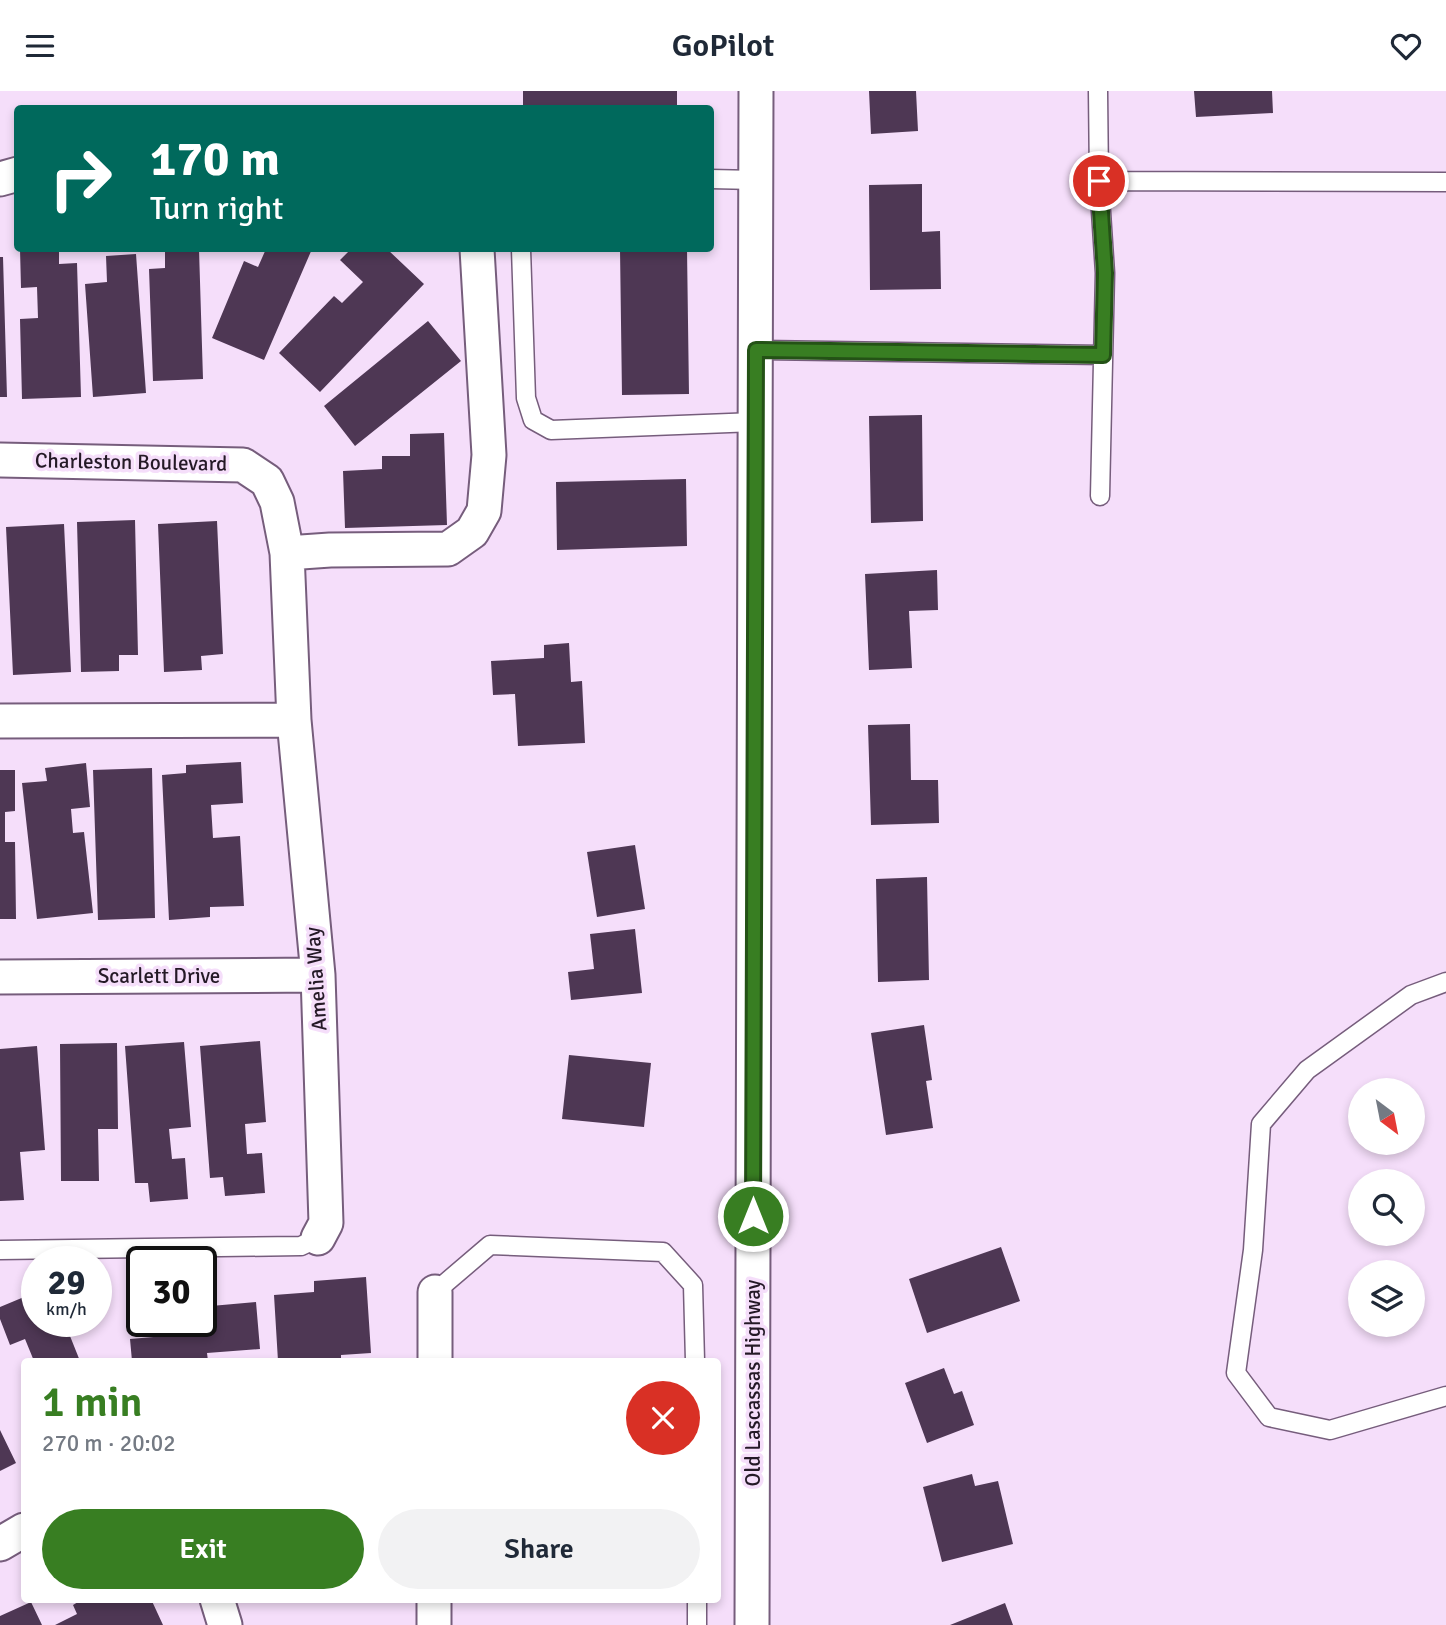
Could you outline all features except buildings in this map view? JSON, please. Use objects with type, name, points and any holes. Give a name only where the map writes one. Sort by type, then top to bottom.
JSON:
[{"type":"street","name":"Old Lascassas Highway","points":[[752,1625],[756,91]]},
{"type":"street","points":[[288,553],[448,549],[472,532],[484,511],[489,455],[477,252]]},
{"type":"street","name":"Charleston Boulevard","points":[[0,460],[243,465],[267,481],[277,502],[288,553],[294,720]]},
{"type":"street","points":[[0,722],[294,720]]},
{"type":"street","name":"Amelia Way","points":[[294,720],[318,975],[326,1223],[318,1238]]},
{"type":"street","name":"Scarlett Drive","points":[[0,977],[318,975]]},
{"type":"street","points":[[435,1292],[435,1358]]},
{"type":"street","points":[[0,1544],[21,1532]]},
{"type":"street","points":[[218,1603],[225,1625]]},
{"type":"street","points":[[434,1603],[434,1625]]},
{"type":"lane","points":[[1098,91],[1099,181],[1105,273],[1100,496]]},
{"type":"lane","points":[[714,179],[756,180]]},
{"type":"lane","points":[[1099,181],[1446,182]]},
{"type":"lane","points":[[521,252],[526,398],[533,420],[551,431],[755,422]]},
{"type":"lane","points":[[756,350],[1103,355]]},
{"type":"lane","points":[[1446,982],[1410,995],[1307,1070],[1261,1124],[1253,1250],[1236,1374],[1269,1417],[1330,1430],[1446,1397]]},
{"type":"lane","points":[[0,1250],[301,1246],[318,1238]]},
{"type":"lane","points":[[435,1292],[490,1245],[663,1252],[693,1285],[695,1358]]},
{"type":"lane","points":[[697,1603],[697,1625]]},
{"type":"route","points":[[753,1216],[756,350],[1103,355],[1105,273],[1099,181]]}]
